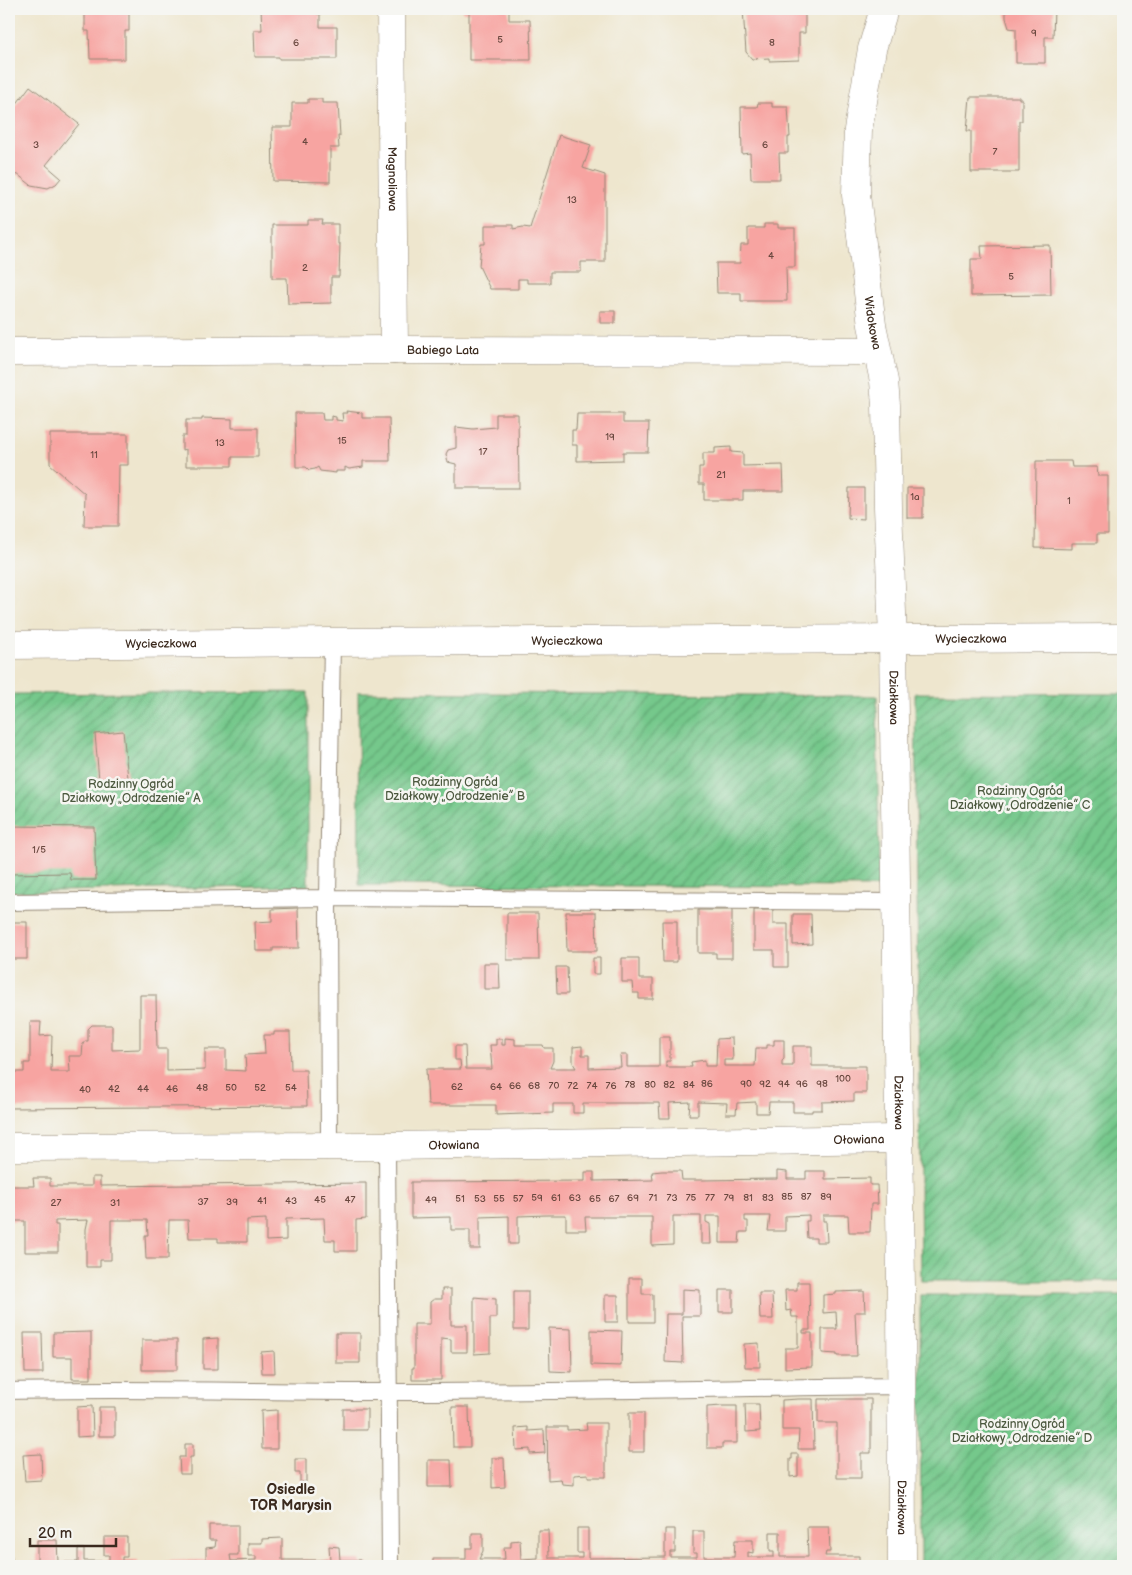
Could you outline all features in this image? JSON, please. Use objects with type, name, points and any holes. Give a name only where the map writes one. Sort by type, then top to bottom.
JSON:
[{"type":"street","name":"Magnoliowa","points":[[391,9],[394,350]]},
{"type":"street","name":"Widokowa","points":[[884,9],[872,49],[858,130],[856,195],[871,316],[884,381],[886,405],[893,640]]},
{"type":"street","name":"Babiego Lata","points":[[9,352],[394,350],[877,351]]},
{"type":"street","name":"Wycieczkowa","points":[[9,645],[1123,638]]},
{"type":"street","name":"Działkowa","points":[[893,640],[902,1566]]},
{"type":"street","name":"Ołowiana","points":[[9,1147],[387,1146],[899,1139]]},
{"type":"lane","points":[[329,1146],[328,898],[332,642]]},
{"type":"lane","points":[[9,902],[328,898],[896,902]]},
{"type":"lane","points":[[387,1146],[390,1566]]},
{"type":"lane","points":[[9,1391],[111,1389],[389,1392],[901,1386]]},
{"type":"green space","name":"Rodzinny Ogród Działkowy „Odrodzenie” A","points":[[308,692],[308,886],[9,892],[9,694]]},
{"type":"green space","name":"Rodzinny Ogród Działkowy „Odrodzenie” B","points":[[358,692],[877,696],[879,887],[359,885]]},
{"type":"green space","name":"Rodzinny Ogród Działkowy „Odrodzenie” C","points":[[915,693],[1123,694],[1123,1281],[921,1281]]},
{"type":"green space","name":"Rodzinny Ogród Działkowy „Odrodzenie” D","points":[[920,1295],[1123,1295],[1123,1566],[921,1566]]},
{"type":"building","points":[[85,9],[129,9],[129,31],[125,31],[125,59],[90,59],[89,31],[85,31]]},
{"type":"building","points":[[261,9],[317,9],[317,14],[320,14],[320,27],[337,27],[337,59],[255,57],[254,30],[262,30]]},
{"type":"building","points":[[462,9],[509,9],[509,20],[530,20],[531,60],[469,60],[469,12],[462,12]]},
{"type":"building","points":[[743,9],[805,9],[805,33],[799,33],[799,60],[769,61],[769,58],[752,59],[746,52]]},
{"type":"building","points":[[1006,9],[1054,9],[1053,37],[1045,37],[1045,63],[1016,63],[1016,29],[1009,28]]},
{"type":"building","points":[[30,86],[79,124],[46,165],[61,178],[56,184],[48,188],[31,185],[17,174],[11,181],[9,179],[9,114]]},
{"type":"building","points":[[970,97],[1019,97],[1019,99],[1022,99],[1022,121],[1019,121],[1019,172],[971,172],[971,131],[967,131]]},
{"type":"building","points":[[308,99],[322,99],[322,103],[338,103],[339,148],[330,148],[330,182],[273,181],[272,127],[292,127],[292,103],[308,103]]},
{"type":"building","points":[[758,103],[772,103],[772,107],[788,107],[790,137],[788,137],[788,153],[779,153],[780,179],[751,179],[750,153],[742,154],[741,107],[757,107]]},
{"type":"building","points":[[559,135],[591,145],[583,168],[605,175],[605,262],[581,262],[581,272],[550,272],[550,283],[527,283],[527,279],[518,279],[518,289],[490,289],[479,266],[481,244],[485,244],[485,225],[513,225],[513,229],[530,228]]},
{"type":"building","points":[[308,220],[323,220],[322,224],[338,224],[338,244],[340,244],[339,277],[331,277],[331,303],[288,304],[287,278],[272,278],[272,225],[308,225]]},
{"type":"building","points":[[764,224],[778,224],[778,228],[795,228],[795,267],[786,267],[787,301],[741,301],[741,293],[717,293],[716,263],[740,263],[741,245],[748,245],[748,228],[764,228]]},
{"type":"building","points":[[1050,245],[1051,295],[971,296],[971,259],[982,259],[981,246]]},
{"type":"building","points":[[600,311],[615,311],[615,323],[600,323]]},
{"type":"building","points":[[346,411],[362,413],[362,418],[389,418],[390,461],[363,461],[363,467],[349,469],[345,467],[345,471],[336,471],[336,473],[320,471],[318,467],[309,470],[306,467],[296,467],[295,413],[322,413],[323,420],[331,420],[331,416],[336,417],[336,420],[343,421],[342,413],[347,413]]},
{"type":"building","points":[[496,414],[518,414],[519,488],[456,488],[456,464],[448,462],[446,454],[448,450],[456,448],[456,427],[473,429],[496,427]]},
{"type":"building","points":[[577,414],[623,414],[623,423],[649,423],[648,452],[623,452],[623,460],[577,461],[577,445],[572,445],[572,430],[576,430]]},
{"type":"building","points":[[202,418],[232,419],[232,428],[258,428],[258,457],[232,457],[232,466],[186,466],[186,449],[182,450],[182,436],[186,436],[186,420],[202,420]]},
{"type":"building","points":[[50,434],[128,434],[128,465],[119,465],[118,526],[84,526],[85,494],[50,464]]},
{"type":"building","points":[[731,447],[731,452],[743,453],[743,466],[783,465],[784,491],[743,491],[743,500],[704,500],[704,484],[699,484],[699,467],[703,467],[703,453],[715,453],[715,448]]},
{"type":"building","points":[[1036,461],[1071,461],[1072,467],[1097,467],[1098,476],[1108,476],[1108,534],[1097,534],[1097,543],[1072,543],[1072,549],[1035,548]]},
{"type":"building","points":[[849,488],[864,488],[864,519],[848,518]]},
{"type":"building","points":[[907,488],[923,488],[923,518],[907,518]]},
{"type":"building","points":[[123,731],[128,778],[99,780],[95,734]]},
{"type":"building","points":[[9,826],[94,827],[96,880],[71,880],[70,873],[9,874]]},
{"type":"building","points":[[298,908],[299,948],[273,948],[273,951],[256,951],[255,922],[272,921],[272,909]]},
{"type":"building","points":[[698,910],[732,910],[732,958],[716,958],[716,953],[698,953]]},
{"type":"building","points":[[754,910],[773,910],[773,924],[788,924],[788,967],[774,967],[774,950],[754,950]]},
{"type":"building","points":[[566,912],[596,912],[597,951],[567,951]]},
{"type":"building","points":[[507,913],[538,913],[539,960],[507,960]]},
{"type":"building","points":[[793,914],[811,914],[812,944],[793,945]]},
{"type":"building","points":[[662,921],[677,921],[677,962],[663,962]]},
{"type":"building","points":[[9,922],[27,922],[27,959],[9,959]]},
{"type":"building","points":[[593,958],[600,958],[600,974],[593,974]]},
{"type":"building","points":[[622,958],[639,958],[639,979],[653,979],[653,999],[639,999],[639,993],[633,993],[632,982],[622,982]]},
{"type":"building","points":[[484,963],[499,963],[500,989],[484,989]]},
{"type":"building","points":[[556,967],[567,967],[568,994],[557,994]]},
{"type":"building","points":[[140,995],[156,995],[157,1049],[167,1049],[167,1071],[205,1070],[205,1049],[226,1049],[226,1070],[246,1071],[245,1055],[265,1054],[264,1035],[274,1035],[274,1032],[290,1032],[291,1070],[306,1070],[307,1106],[9,1108],[9,1072],[24,1072],[24,1063],[30,1063],[30,1022],[41,1022],[40,1036],[52,1035],[51,1072],[70,1072],[69,1056],[82,1056],[83,1044],[85,1041],[88,1041],[88,1029],[92,1025],[112,1025],[112,1050],[140,1049]]},
{"type":"building","points":[[659,1037],[670,1037],[670,1061],[666,1061],[666,1067],[692,1067],[691,1062],[705,1060],[705,1066],[716,1066],[717,1039],[732,1038],[733,1060],[724,1060],[724,1066],[755,1066],[756,1048],[767,1048],[767,1045],[774,1045],[774,1040],[784,1040],[782,1066],[793,1066],[793,1046],[812,1046],[812,1066],[866,1066],[866,1093],[854,1093],[854,1101],[822,1102],[822,1110],[812,1110],[812,1112],[793,1112],[793,1102],[769,1102],[768,1113],[756,1113],[756,1102],[737,1103],[736,1114],[726,1114],[727,1103],[698,1102],[698,1115],[689,1115],[690,1102],[669,1103],[670,1118],[660,1118],[659,1103],[583,1103],[583,1113],[573,1113],[573,1104],[553,1104],[553,1113],[496,1115],[496,1105],[428,1105],[426,1069],[461,1069],[460,1060],[455,1060],[455,1046],[465,1046],[466,1069],[492,1069],[490,1045],[496,1045],[496,1039],[502,1039],[502,1045],[505,1045],[505,1038],[515,1039],[515,1045],[543,1045],[544,1048],[553,1048],[553,1061],[550,1068],[576,1068],[573,1063],[573,1047],[582,1046],[582,1055],[589,1055],[589,1068],[621,1067],[620,1055],[627,1055],[627,1067],[659,1067]]},
{"type":"building","points":[[681,1171],[682,1180],[700,1180],[777,1179],[777,1171],[787,1172],[787,1179],[806,1179],[806,1171],[825,1171],[825,1179],[870,1178],[870,1185],[877,1185],[878,1204],[871,1204],[870,1232],[849,1232],[848,1215],[823,1215],[823,1221],[826,1221],[827,1242],[816,1242],[816,1238],[807,1238],[806,1221],[809,1221],[809,1215],[785,1216],[785,1231],[768,1231],[770,1216],[745,1216],[745,1221],[748,1221],[748,1232],[740,1232],[739,1243],[720,1243],[720,1216],[706,1216],[706,1222],[710,1224],[711,1244],[701,1244],[701,1216],[673,1216],[673,1245],[652,1246],[652,1217],[585,1217],[586,1230],[566,1230],[566,1215],[547,1215],[518,1216],[518,1244],[509,1244],[509,1216],[480,1217],[480,1249],[470,1249],[470,1230],[451,1230],[451,1217],[411,1218],[411,1182],[585,1181],[585,1172],[594,1172],[594,1181],[653,1180],[652,1172]]},
{"type":"building","points":[[92,1177],[100,1177],[100,1186],[366,1183],[366,1219],[356,1220],[356,1251],[335,1251],[335,1240],[325,1240],[324,1218],[286,1219],[286,1240],[266,1241],[266,1219],[247,1220],[247,1242],[218,1242],[218,1238],[189,1238],[188,1220],[169,1220],[168,1259],[146,1259],[145,1235],[148,1235],[147,1220],[111,1220],[111,1260],[100,1260],[100,1267],[86,1267],[86,1229],[88,1220],[55,1221],[55,1225],[58,1225],[58,1252],[25,1252],[25,1221],[9,1221],[9,1186],[34,1186],[33,1178],[50,1178],[50,1186],[92,1186]]},
{"type":"building","points":[[629,1278],[642,1278],[642,1294],[653,1294],[653,1322],[629,1322]]},
{"type":"building","points":[[797,1282],[809,1282],[810,1330],[803,1330],[803,1333],[812,1333],[812,1367],[785,1368],[785,1348],[798,1348],[798,1317],[792,1317],[791,1310],[786,1311],[785,1290],[797,1290]]},
{"type":"building","points":[[442,1289],[451,1289],[451,1325],[467,1325],[467,1352],[451,1352],[451,1339],[441,1338],[441,1380],[412,1380],[412,1368],[414,1368],[414,1324],[430,1324],[430,1302],[434,1299],[442,1299]]},
{"type":"building","points":[[682,1289],[700,1290],[700,1316],[682,1316],[683,1363],[665,1362],[666,1314],[682,1314]]},
{"type":"building","points":[[719,1290],[733,1290],[733,1312],[719,1312]]},
{"type":"building","points":[[514,1291],[528,1291],[528,1330],[514,1330]]},
{"type":"building","points":[[864,1291],[865,1312],[855,1312],[857,1356],[837,1356],[837,1354],[822,1353],[822,1329],[837,1329],[836,1312],[823,1313],[823,1295],[836,1294],[836,1292]]},
{"type":"building","points":[[759,1293],[772,1293],[773,1319],[760,1319]]},
{"type":"building","points":[[605,1295],[618,1295],[618,1322],[605,1322]]},
{"type":"building","points":[[474,1297],[496,1299],[496,1318],[490,1318],[490,1353],[474,1354]]},
{"type":"building","points":[[549,1328],[571,1329],[572,1372],[550,1371]]},
{"type":"building","points":[[591,1330],[622,1331],[621,1366],[591,1365]]},
{"type":"building","points":[[91,1332],[91,1379],[72,1379],[72,1357],[53,1357],[53,1333]]},
{"type":"building","points":[[24,1333],[42,1333],[43,1373],[25,1373]]},
{"type":"building","points":[[336,1333],[360,1333],[360,1363],[336,1363]]},
{"type":"building","points":[[218,1338],[218,1369],[203,1369],[203,1339]]},
{"type":"building","points":[[142,1340],[177,1340],[177,1370],[142,1370]]},
{"type":"building","points":[[759,1343],[760,1367],[745,1367],[744,1344]]},
{"type":"building","points":[[274,1351],[275,1373],[262,1373],[261,1352]]},
{"type":"building","points":[[813,1399],[814,1449],[798,1449],[799,1430],[782,1430],[782,1400]]},
{"type":"building","points":[[818,1399],[871,1399],[871,1453],[861,1453],[861,1478],[837,1478],[837,1423],[818,1423]]},
{"type":"building","points":[[745,1404],[759,1404],[760,1431],[746,1432]]},
{"type":"building","points":[[92,1406],[93,1436],[77,1437],[77,1407]]},
{"type":"building","points":[[737,1406],[737,1443],[722,1443],[722,1448],[707,1448],[707,1407]]},
{"type":"building","points":[[99,1407],[115,1407],[115,1436],[99,1436]]},
{"type":"building","points":[[452,1407],[469,1407],[470,1447],[453,1447]]},
{"type":"building","points":[[343,1409],[367,1409],[367,1430],[343,1430]]},
{"type":"building","points":[[277,1410],[277,1449],[262,1449],[261,1411]]},
{"type":"building","points":[[629,1413],[644,1413],[644,1452],[629,1452]]},
{"type":"building","points":[[586,1423],[606,1423],[606,1477],[588,1477],[588,1474],[574,1475],[574,1485],[562,1484],[561,1479],[548,1480],[547,1427],[567,1427],[567,1430],[587,1429]]},
{"type":"building","points":[[528,1427],[528,1431],[544,1430],[545,1453],[530,1454],[530,1449],[516,1450],[515,1428]]},
{"type":"building","points":[[185,1444],[193,1444],[193,1457],[190,1457],[190,1474],[180,1474],[179,1457],[185,1457]]},
{"type":"building","points":[[41,1454],[42,1480],[25,1481],[23,1455]]},
{"type":"building","points":[[792,1454],[798,1454],[798,1476],[790,1477],[790,1459],[792,1459]]},
{"type":"building","points":[[492,1458],[504,1458],[505,1487],[492,1488]]},
{"type":"building","points":[[295,1459],[306,1459],[306,1482],[300,1482],[300,1473],[295,1473]]},
{"type":"building","points":[[428,1460],[451,1460],[452,1487],[428,1487]]},
{"type":"building","points":[[209,1525],[238,1525],[238,1555],[230,1555],[231,1561],[256,1560],[256,1556],[248,1556],[248,1543],[262,1543],[262,1539],[282,1538],[282,1560],[330,1560],[329,1546],[339,1547],[340,1560],[360,1560],[361,1564],[368,1564],[368,1566],[165,1566],[165,1561],[206,1560],[206,1548],[215,1547],[216,1540],[209,1540]]},
{"type":"building","points":[[807,1527],[829,1527],[830,1552],[826,1552],[825,1556],[859,1556],[859,1566],[433,1566],[433,1559],[466,1559],[466,1548],[472,1548],[472,1533],[483,1533],[483,1551],[479,1559],[505,1559],[504,1547],[511,1547],[511,1541],[520,1540],[521,1559],[538,1558],[538,1530],[548,1530],[549,1558],[582,1558],[582,1553],[577,1553],[577,1528],[588,1528],[588,1558],[665,1557],[665,1529],[675,1529],[675,1552],[670,1552],[670,1557],[697,1557],[697,1553],[693,1553],[693,1531],[704,1531],[704,1557],[734,1557],[735,1540],[753,1540],[753,1553],[748,1552],[748,1557],[774,1557],[774,1551],[770,1551],[770,1532],[780,1532],[780,1557],[808,1557]]},
{"type":"building","points":[[104,1537],[127,1537],[127,1557],[122,1557],[122,1561],[138,1561],[138,1566],[9,1566],[9,1544],[13,1564],[37,1562],[37,1540],[57,1540],[58,1562],[78,1562],[78,1549],[84,1549],[84,1561],[109,1561],[109,1555],[104,1555]]},
{"type":"district","name":"Osiedle TOR Marysin","points":[[291,1498]]}]
